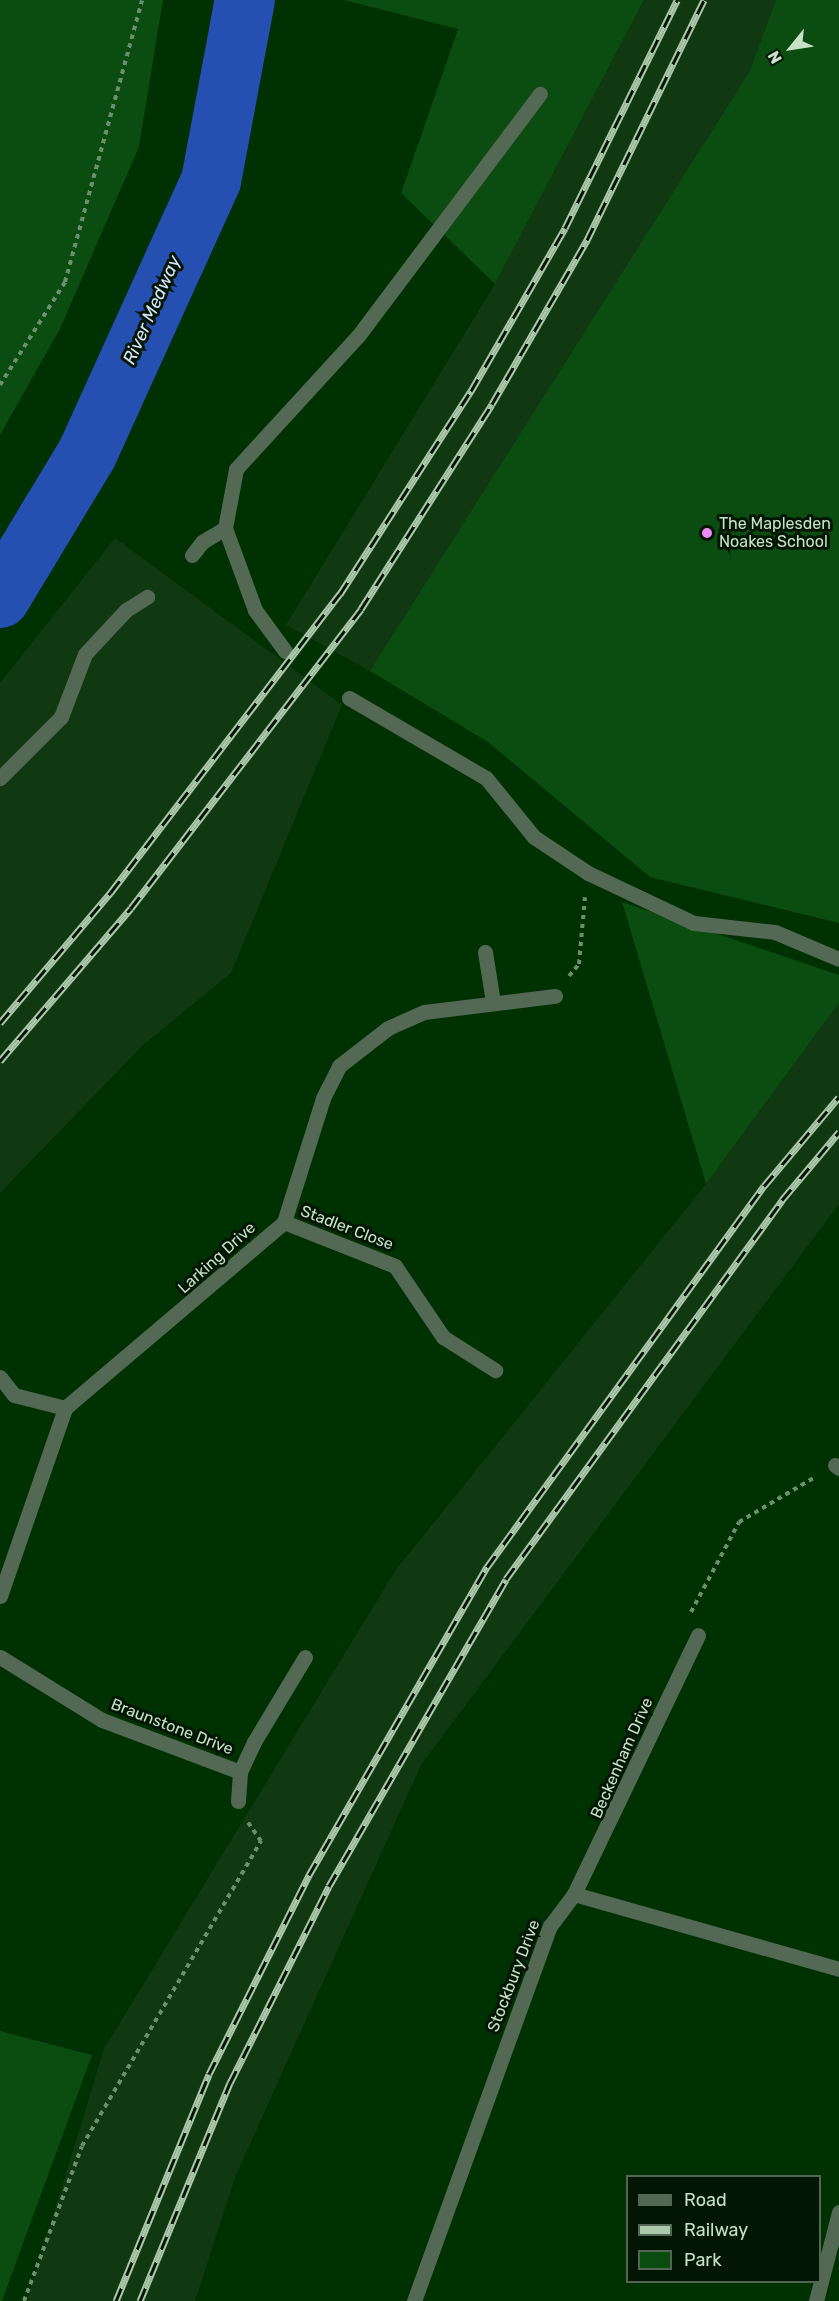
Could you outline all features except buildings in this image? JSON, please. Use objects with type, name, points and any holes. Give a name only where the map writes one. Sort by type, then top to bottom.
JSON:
[{"type":"street","points":[[285,651],[255,610],[225,528],[236,469],[358,336],[540,94]]},
{"type":"street","points":[[192,555],[225,528]]},
{"type":"street","points":[[0,778],[61,717],[85,654],[126,610],[147,597]]},
{"type":"street","points":[[349,698],[486,778],[534,837],[588,873],[694,923],[775,932],[839,959]]},
{"type":"street","points":[[485,952],[493,1002]]},
{"type":"street","points":[[284,1222],[323,1098],[339,1066],[388,1028],[424,1012],[555,996]]},
{"type":"street","name":"Stadler Close","points":[[284,1222],[394,1266],[443,1337],[495,1370]]},
{"type":"street","name":"Larking Drive","points":[[65,1408],[284,1222]]},
{"type":"street","points":[[0,1377],[14,1395],[65,1408],[0,1596]]},
{"type":"street","name":"Beckenham Drive","points":[[574,1894],[698,1635]]},
{"type":"street","name":"Braunstone Drive","points":[[238,1801],[240,1772],[254,1742],[305,1657]]},
{"type":"street","name":"Braunstone Drive","points":[[0,1658],[102,1720],[240,1772]]},
{"type":"street","points":[[574,1894],[839,1969]]},
{"type":"street","name":"Stockbury Drive","points":[[414,2301],[550,1926],[574,1894]]},
{"type":"street","points":[[821,2282],[839,2212]]},
{"type":"street","points":[[816,2301],[821,2283]]},
{"type":"path","points":[[0,385],[65,282],[142,0]]},
{"type":"path","points":[[555,996],[579,964],[588,873]]},
{"type":"path","points":[[698,1635],[684,1626],[739,1522],[837,1466]]},
{"type":"path","points":[[24,2301],[82,2146],[261,1841],[238,1801]]},
{"type":"shaded area","name":"The Maplesden Noakes School","points":[[644,0],[839,0],[839,923],[650,877],[645,298],[370,671],[286,625],[495,284]]},
{"type":"shaded area","points":[[115,538],[342,705],[231,973],[143,1045],[0,1193],[0,683]]},
{"type":"shaded area","points":[[839,1003],[839,1204],[421,1765],[236,2175],[195,2301],[27,2301],[104,2049],[395,1571],[706,1184]]},
{"type":"green space","points":[[0,0],[163,0],[139,147],[60,329],[0,435]]},
{"type":"green space","points":[[344,0],[644,0],[495,284],[401,193],[458,29]]},
{"type":"green space","name":"The Maplesden Noakes School","points":[[776,0],[839,0],[839,923],[650,877],[488,742],[370,671],[750,71]]},
{"type":"green space","points":[[622,902],[839,975],[839,1003],[706,1184]]},
{"type":"green space","points":[[0,2031],[92,2055],[2,2301],[0,2301]]},
{"type":"waterway","name":"River Medway","points":[[0,598],[87,454],[211,181],[245,0]]},
{"type":"railway","points":[[0,1023],[111,892],[340,594],[471,391],[565,228],[677,0]]},
{"type":"railway","points":[[0,1061],[131,908],[361,609],[492,404],[587,240],[704,0]]},
{"type":"railway","points":[[116,2301],[209,2074],[309,1875],[487,1567],[764,1186],[839,1097]]},
{"type":"railway","points":[[140,2301],[230,2083],[329,1886],[506,1579],[782,1200],[839,1132]]},
{"type":"place","name":"The Maplesden Noakes School","points":[[707,533]]}]
